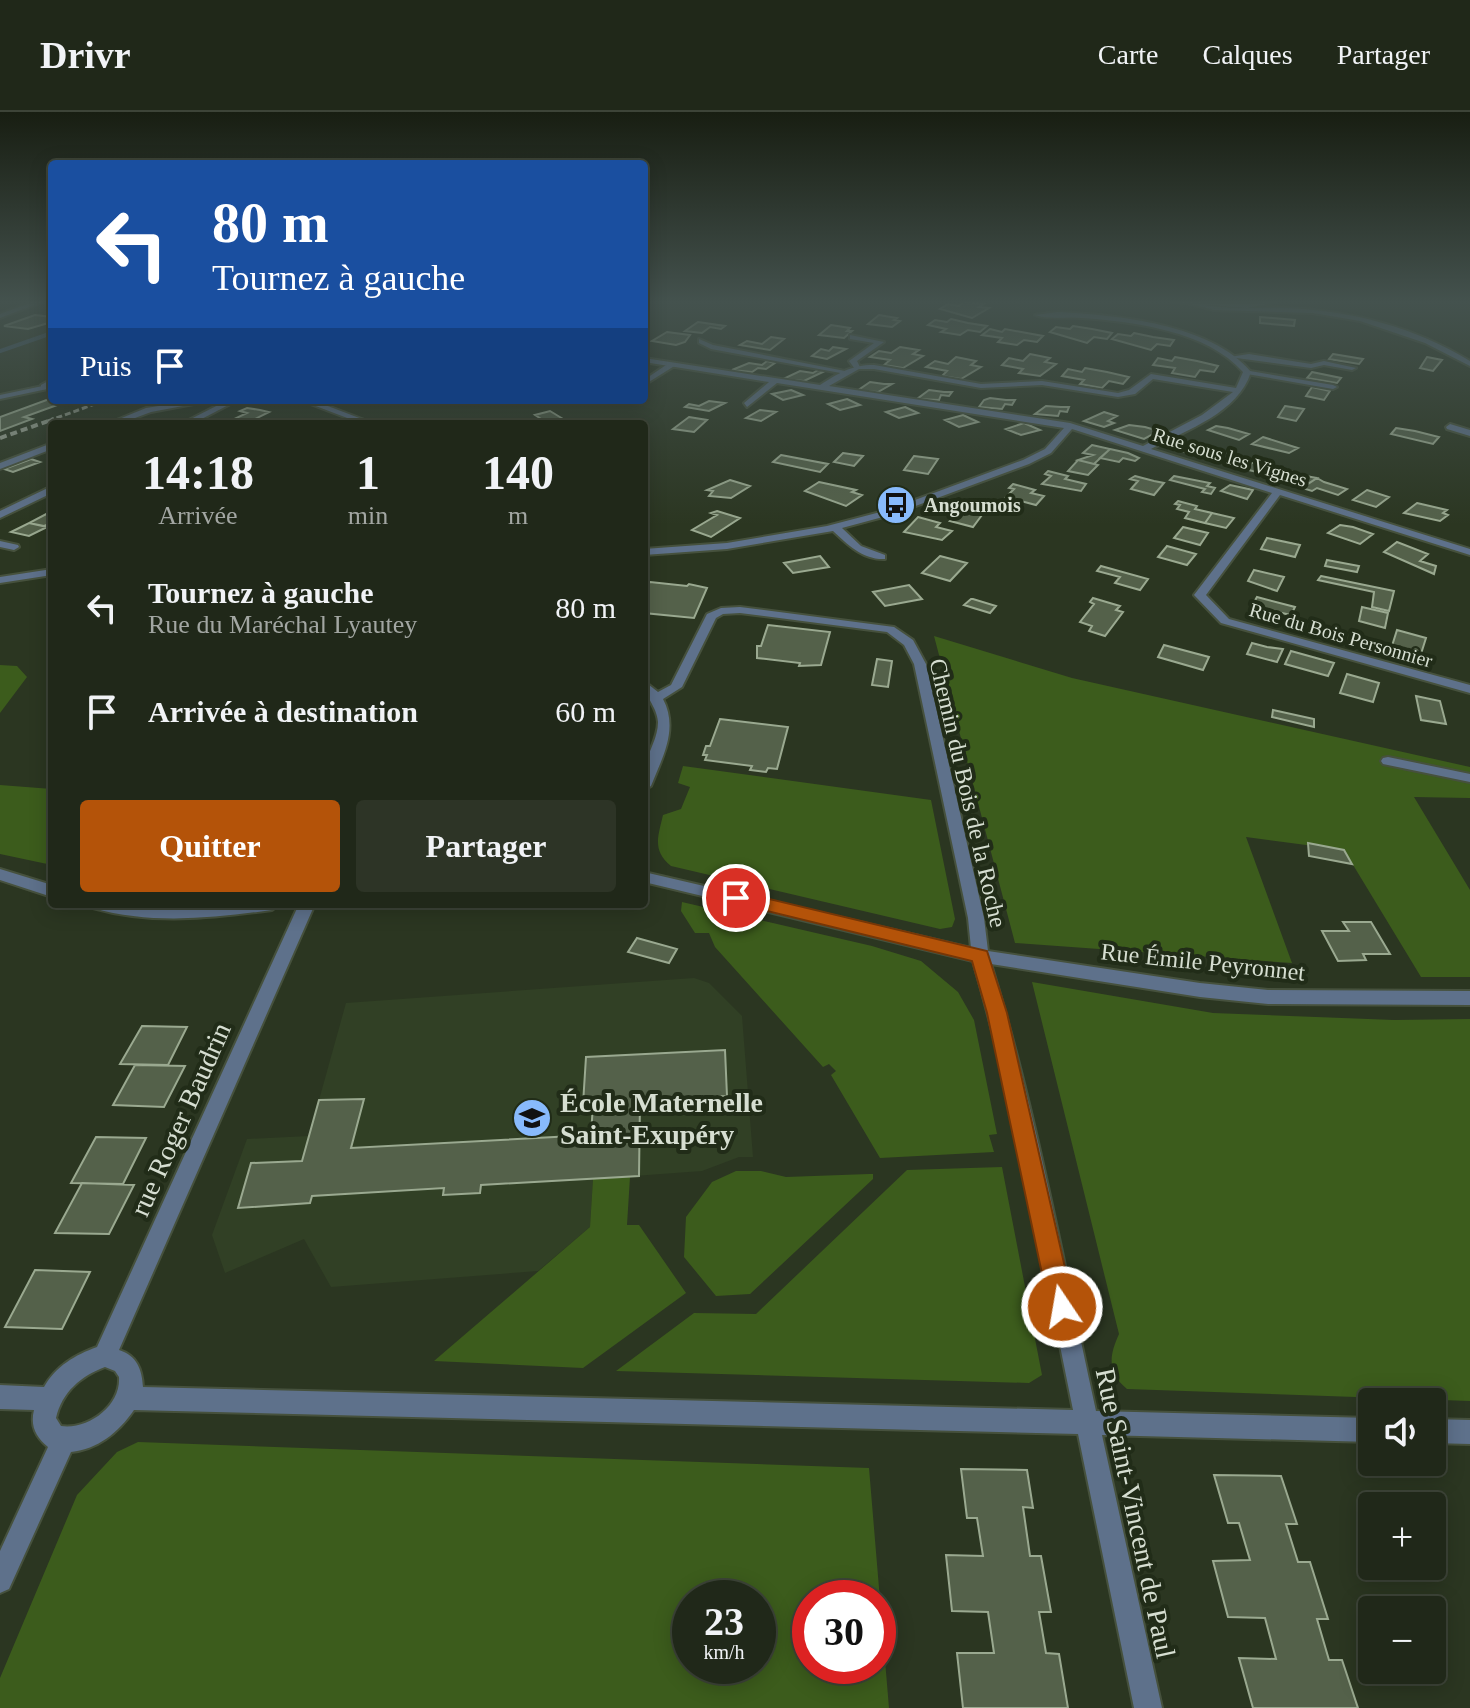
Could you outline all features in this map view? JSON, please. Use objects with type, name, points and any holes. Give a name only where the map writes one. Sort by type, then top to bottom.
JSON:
[{"type":"street","name":"Rue sous les Vignes","points":[[741,376],[1070,426],[1470,552]]},
{"type":"street","points":[[819,389],[839,376]]},
{"type":"street","points":[[927,376],[981,386],[1042,383],[1118,395],[1132,392],[1150,376]]},
{"type":"street","points":[[1154,376],[1240,391]]},
{"type":"street","points":[[1144,449],[1231,402],[1240,391],[1245,376]]},
{"type":"street","points":[[1273,376],[1333,387]]},
{"type":"street","points":[[747,405],[774,382]]},
{"type":"street","points":[[0,397],[48,385]]},
{"type":"street","points":[[122,420],[149,410],[186,404]]},
{"type":"street","points":[[195,420],[226,404]]},
{"type":"street","points":[[315,404],[360,420]]},
{"type":"street","points":[[648,552],[727,546],[835,527],[891,512],[1026,462],[1048,451],[1070,426]]},
{"type":"street","points":[[1450,427],[1470,433]]},
{"type":"street","points":[[0,466],[48,448]]},
{"type":"street","points":[[0,515],[48,491]]},
{"type":"street","name":"Rue du Bois Personnier","points":[[1278,491],[1200,595],[1209,606],[1225,621],[1470,689]]},
{"type":"street","points":[[835,527],[857,548],[881,557]]},
{"type":"street","points":[[0,544],[14,547]]},
{"type":"street","points":[[0,580],[48,573]]},
{"type":"street","name":"Chemin du Bois de la Roche","points":[[658,697],[676,687],[711,616],[721,611],[740,610],[890,629],[909,643],[920,664],[976,918],[980,956]]},
{"type":"street","points":[[648,688],[658,697],[666,715],[665,730],[648,775]]},
{"type":"street","points":[[1388,761],[1470,778]]},
{"type":"street","points":[[0,874],[48,890]]},
{"type":"street","name":"Rue Émile Peyronnet","points":[[648,878],[980,956],[1200,990],[1268,997],[1423,1001],[1470,998]]},
{"type":"street","points":[[125,908],[202,915],[247,908]]},
{"type":"street","name":"rue Roger Baudrin","points":[[105,1356],[305,908]]},
{"type":"street","name":"Rue Saint-Vincent de Paul","points":[[980,956],[997,1013],[1148,1708]]},
{"type":"street","points":[[105,1356],[117,1358],[125,1364],[131,1385],[128,1398],[120,1412],[100,1430],[78,1440],[63,1441],[52,1435],[45,1426],[47,1399],[66,1374],[79,1364],[105,1356]]},
{"type":"street","points":[[0,1397],[47,1399]]},
{"type":"street","points":[[128,1398],[1358,1430]]},
{"type":"street","points":[[1446,1431],[1470,1432]]},
{"type":"street","points":[[0,1580],[63,1441]]},
{"type":"shaded area","name":"École Maternelle Saint-Exupéry","points":[[694,978],[709,983],[742,1016],[753,1157],[739,1157],[702,1171],[593,1179],[590,1227],[538,1271],[331,1287],[304,1239],[225,1273],[212,1235],[247,1139],[309,1136],[346,1003]]},
{"type":"green space","points":[[934,636],[1072,678],[1470,767],[1470,798],[1414,797],[1470,890],[1470,977],[1421,977],[1344,850],[1246,837],[1292,963],[1015,943]]},
{"type":"green space","points":[[0,665],[17,666],[27,677],[0,713]]},
{"type":"green space","points":[[683,766],[931,800],[955,919],[952,927],[940,929],[671,866],[661,854],[658,837],[663,815],[681,809],[690,787],[678,783]]},
{"type":"green space","points":[[0,785],[48,789],[48,864],[0,854]]},
{"type":"green space","points":[[682,902],[872,946],[921,961],[958,992],[974,1020],[997,1134],[989,1135],[994,1152],[880,1158],[831,1075],[836,1071],[829,1064],[823,1067],[715,947],[709,933],[695,933],[681,911]]},
{"type":"green space","points":[[1032,982],[1213,1013],[1394,1020],[1470,1019],[1470,1401],[1446,1400],[1446,1388],[1358,1388],[1358,1397],[1127,1389],[1113,1370],[1113,1349],[1119,1334]]},
{"type":"green space","points":[[1002,1167],[1042,1375],[1029,1383],[616,1371],[694,1313],[756,1314],[907,1170]]},
{"type":"green space","points":[[736,1171],[761,1171],[786,1177],[873,1174],[873,1179],[750,1294],[716,1296],[684,1257],[686,1217],[712,1182]]},
{"type":"green space","points":[[630,1177],[627,1225],[639,1225],[686,1293],[583,1368],[434,1361],[590,1227],[593,1179]]},
{"type":"green space","points":[[138,1442],[869,1468],[878,1580],[792,1580],[792,1684],[887,1684],[889,1708],[0,1708],[0,1678],[77,1495],[117,1452]]},
{"type":"building","points":[[788,376],[813,376],[804,381],[783,379]]},
{"type":"building","points":[[1065,376],[1129,377],[1123,384],[1109,381],[1102,388],[1080,384],[1084,380]]},
{"type":"building","points":[[1334,376],[1341,378],[1337,383],[1307,378]]},
{"type":"building","points":[[870,382],[892,384],[878,392],[857,391]]},
{"type":"building","points":[[1312,387],[1330,391],[1324,400],[1306,396]]},
{"type":"building","points":[[791,390],[803,395],[783,400],[772,394]]},
{"type":"building","points":[[929,390],[952,392],[949,396],[941,395],[939,400],[917,399]]},
{"type":"building","points":[[990,398],[1015,400],[1012,405],[1005,404],[1002,409],[979,407]]},
{"type":"building","points":[[48,399],[48,404],[60,404],[24,417],[32,419],[0,431],[0,417]]},
{"type":"building","points":[[847,399],[860,405],[840,410],[828,404]]},
{"type":"building","points":[[709,401],[725,403],[709,411],[685,407],[689,404],[699,406]]},
{"type":"building","points":[[1046,406],[1069,407],[1067,412],[1060,411],[1058,416],[1035,414]]},
{"type":"building","points":[[1285,406],[1304,409],[1296,421],[1278,417]]},
{"type":"building","points":[[905,407],[918,413],[899,418],[886,412]]},
{"type":"building","points":[[247,408],[269,412],[253,420],[232,420],[247,413],[240,411]]},
{"type":"building","points":[[760,410],[776,412],[761,421],[746,418]]},
{"type":"building","points":[[550,411],[565,420],[543,420],[535,415]]},
{"type":"building","points":[[1104,412],[1117,416],[1108,421],[1114,423],[1104,427],[1084,421]]},
{"type":"building","points":[[963,415],[978,422],[959,427],[945,420]]},
{"type":"building","points":[[689,417],[707,420],[694,432],[673,429]]},
{"type":"building","points":[[1024,423],[1040,430],[1021,435],[1006,429]]},
{"type":"building","points":[[1129,425],[1159,431],[1144,439],[1115,430]]},
{"type":"building","points":[[1216,426],[1249,434],[1239,440],[1208,430]]},
{"type":"building","points":[[1396,428],[1439,437],[1433,444],[1391,434]]},
{"type":"building","points":[[1263,437],[1298,448],[1289,453],[1252,444]]},
{"type":"building","points":[[1185,442],[1224,454],[1215,459],[1174,449]]},
{"type":"building","points":[[1092,445],[1110,449],[1094,464],[1078,460],[1093,455],[1083,453]]},
{"type":"building","points":[[1110,449],[1139,458],[1135,461],[1123,458],[1119,462],[1100,458]]},
{"type":"building","points":[[843,453],[863,456],[854,466],[834,462]]},
{"type":"building","points":[[781,455],[828,464],[820,472],[773,462]]},
{"type":"building","points":[[914,456],[938,459],[928,474],[904,470]]},
{"type":"building","points":[[1238,458],[1268,465],[1257,472],[1227,465]]},
{"type":"building","points":[[31,459],[40,462],[13,472],[4,469]]},
{"type":"building","points":[[1078,460],[1098,465],[1088,475],[1068,471]]},
{"type":"building","points":[[1284,469],[1317,478],[1302,488],[1291,485],[1296,482],[1275,475]]},
{"type":"building","points":[[1048,471],[1086,484],[1081,491],[1042,484],[1051,476],[1045,474]]},
{"type":"building","points":[[1135,476],[1164,483],[1154,495],[1131,489],[1138,481],[1130,479]]},
{"type":"building","points":[[1174,476],[1210,483],[1207,486],[1215,488],[1211,494],[1202,492],[1205,489],[1170,480]]},
{"type":"building","points":[[1317,478],[1347,489],[1338,495],[1317,488],[1312,491],[1302,488]]},
{"type":"building","points":[[730,480],[750,486],[731,498],[709,496],[713,491],[707,490]]},
{"type":"building","points":[[819,482],[856,490],[852,492],[862,495],[846,506],[805,491]]},
{"type":"building","points":[[1013,484],[1044,496],[1036,505],[1006,497],[1014,489],[1009,488]]},
{"type":"building","points":[[1230,485],[1253,490],[1247,499],[1221,491]]},
{"type":"building","points":[[1367,490],[1389,497],[1376,507],[1353,500]]},
{"type":"building","points":[[1178,501],[1212,513],[1205,523],[1185,518],[1189,512],[1177,509],[1180,505],[1175,504]]},
{"type":"building","points":[[984,502],[999,506],[982,515],[973,527],[950,521],[969,506],[977,508]]},
{"type":"building","points":[[1417,503],[1447,510],[1443,513],[1448,515],[1440,521],[1404,513]]},
{"type":"building","points":[[717,511],[740,518],[711,537],[692,530],[717,515],[711,513]]},
{"type":"building","points":[[48,513],[48,524],[29,523]]},
{"type":"building","points":[[1212,513],[1234,518],[1226,528],[1205,523]]},
{"type":"building","points":[[918,517],[940,523],[936,527],[952,531],[942,540],[904,532]]},
{"type":"building","points":[[29,523],[47,527],[29,536],[11,532]]},
{"type":"building","points":[[1340,525],[1373,534],[1360,544],[1328,533]]},
{"type":"building","points":[[1183,527],[1208,533],[1200,545],[1174,538]]},
{"type":"building","points":[[1267,538],[1300,545],[1295,557],[1261,549]]},
{"type":"building","points":[[1397,542],[1428,554],[1420,561],[1436,566],[1434,574],[1384,552]]},
{"type":"building","points":[[1167,546],[1196,554],[1187,565],[1158,557]]},
{"type":"building","points":[[820,556],[829,567],[793,573],[784,563]]},
{"type":"building","points":[[940,556],[967,563],[950,581],[922,573]]},
{"type":"building","points":[[1327,560],[1359,566],[1357,572],[1325,566]]},
{"type":"building","points":[[1101,566],[1148,579],[1140,590],[1115,583],[1120,577],[1097,571]]},
{"type":"building","points":[[1254,570],[1284,577],[1277,591],[1248,581]]},
{"type":"building","points":[[1321,576],[1394,591],[1389,611],[1372,607],[1374,592],[1318,580]]},
{"type":"building","points":[[648,583],[689,584],[707,588],[694,618],[648,613]]},
{"type":"building","points":[[909,585],[922,599],[885,606],[873,592]]},
{"type":"building","points":[[1257,597],[1295,607],[1291,615],[1277,612],[1274,618],[1249,611]]},
{"type":"building","points":[[1093,598],[1120,606],[1116,610],[1123,612],[1105,636],[1089,631],[1092,626],[1080,622],[1094,604],[1090,602]]},
{"type":"building","points":[[971,599],[996,606],[990,613],[964,605]]},
{"type":"building","points":[[1362,607],[1388,613],[1385,628],[1359,621]]},
{"type":"building","points":[[768,625],[830,632],[821,665],[799,666],[800,663],[757,658],[757,646],[761,646]]},
{"type":"building","points":[[1397,630],[1426,638],[1420,657],[1391,649]]},
{"type":"building","points":[[1252,643],[1283,649],[1277,662],[1247,654]]},
{"type":"building","points":[[1164,645],[1209,657],[1203,670],[1158,657]]},
{"type":"building","points":[[1291,651],[1334,663],[1328,676],[1285,664]]},
{"type":"building","points":[[877,659],[892,661],[888,687],[872,685]]},
{"type":"building","points":[[1347,674],[1379,683],[1373,702],[1340,693]]},
{"type":"building","points":[[1416,696],[1440,701],[1446,724],[1421,720]]},
{"type":"building","points":[[1273,710],[1314,719],[1314,727],[1272,717]]},
{"type":"building","points":[[720,719],[788,727],[777,769],[768,768],[766,772],[750,770],[752,766],[705,760],[706,746],[710,746]]},
{"type":"building","points":[[1308,843],[1344,850],[1352,864],[1309,856]]},
{"type":"building","points":[[1343,922],[1371,922],[1390,954],[1363,954],[1366,960],[1338,961],[1322,931],[1349,931]]},
{"type":"building","points":[[637,938],[677,949],[669,963],[628,952]]},
{"type":"building","points":[[142,1026],[187,1027],[168,1065],[120,1064]]},
{"type":"building","points":[[725,1050],[727,1096],[640,1100],[639,1176],[481,1185],[480,1193],[443,1195],[444,1188],[312,1196],[310,1203],[238,1208],[251,1163],[302,1161],[319,1100],[364,1099],[351,1148],[591,1135],[593,1104],[583,1104],[586,1057]]},
{"type":"building","points":[[135,1065],[185,1066],[164,1107],[113,1105]]},
{"type":"building","points":[[96,1137],[146,1138],[123,1184],[71,1183]]},
{"type":"building","points":[[82,1183],[134,1185],[109,1234],[55,1233]]},
{"type":"building","points":[[35,1270],[90,1272],[62,1329],[5,1327]]},
{"type":"building","points":[[961,1469],[1027,1470],[1033,1508],[1023,1507],[1030,1556],[1041,1556],[1051,1612],[1039,1612],[1046,1653],[1059,1654],[1068,1708],[963,1708],[957,1653],[994,1653],[988,1612],[952,1611],[946,1555],[983,1556],[977,1518],[967,1518]]},
{"type":"building","points":[[1214,1475],[1281,1476],[1297,1524],[1286,1524],[1298,1562],[1310,1562],[1328,1619],[1317,1619],[1329,1660],[1342,1660],[1358,1708],[1253,1708],[1239,1658],[1276,1659],[1265,1618],[1228,1617],[1213,1561],[1250,1560],[1239,1523],[1228,1523]]},
{"type":"railway","points":[[51,420],[95,404]]},
{"type":"railway","points":[[0,438],[48,421]]},
{"type":"place","name":"Angoumois","points":[[896,505]]},
{"type":"place","name":"École Maternelle Saint-Exupéry","points":[[532,1118]]},
{"type":"route","points":[[736,898],[980,956],[997,1013],[1062,1307]]}]
